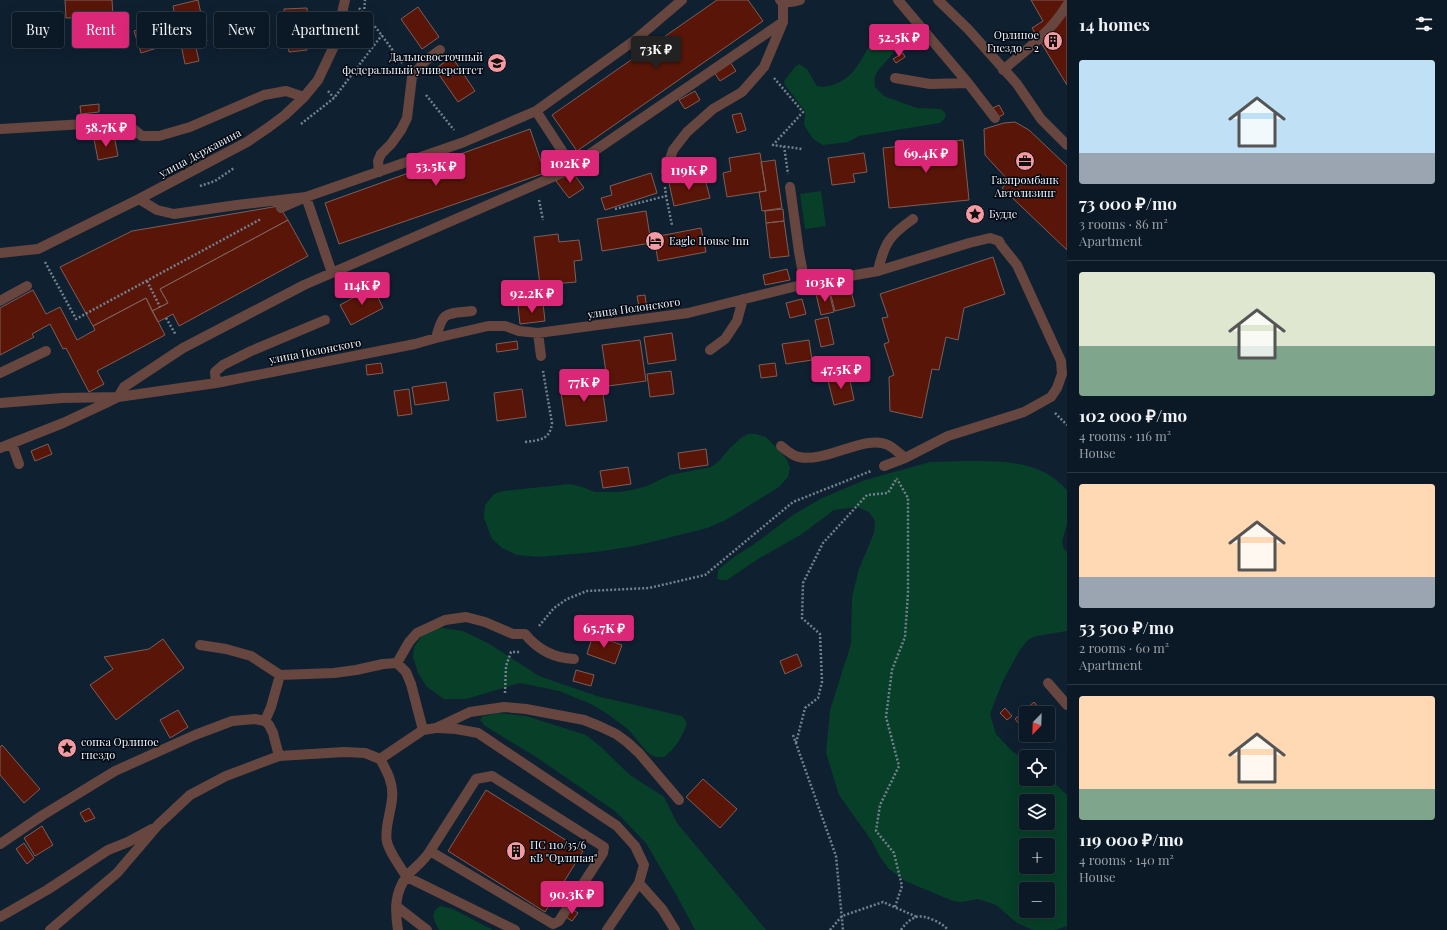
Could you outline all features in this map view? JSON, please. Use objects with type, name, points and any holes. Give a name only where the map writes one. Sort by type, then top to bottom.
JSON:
[{"type":"lane","name":"улица Державина","points":[[0,253],[38,249],[139,199],[247,142],[285,115],[304,97],[318,80],[335,44],[345,0]]},
{"type":"lane","points":[[281,208],[306,197],[464,142],[536,111],[635,40],[682,0]]},
{"type":"lane","points":[[666,171],[673,150],[690,129],[713,109],[742,92],[764,67],[783,22],[782,1],[791,2],[800,0]]},
{"type":"lane","points":[[898,0],[968,83],[995,118]]},
{"type":"lane","points":[[938,0],[968,29],[1016,84],[1041,119],[1067,145]]},
{"type":"lane","points":[[1004,70],[1049,29],[1067,5]]},
{"type":"lane","points":[[0,448],[70,420],[118,397],[124,387],[184,348],[304,285],[562,173],[783,22]]},
{"type":"lane","points":[[379,172],[378,161],[381,154],[398,134],[407,118],[409,73],[440,50]]},
{"type":"lane","points":[[895,78],[930,84],[968,83]]},
{"type":"lane","points":[[1,129],[118,122],[127,124],[142,136],[160,136],[190,127],[264,95],[286,91],[304,97]]},
{"type":"lane","points":[[536,111],[572,166]]},
{"type":"lane","points":[[790,187],[805,284]]},
{"type":"lane","points":[[139,199],[157,210],[174,214],[306,197]]},
{"type":"lane","points":[[306,197],[332,273]]},
{"type":"lane","points":[[878,271],[885,246],[893,234],[913,219]]},
{"type":"lane","name":"улица Полонского","points":[[0,403],[62,398],[118,397],[216,383],[414,344],[488,326],[504,326],[519,331],[538,333],[671,316],[805,284],[878,271],[990,238],[999,241],[1017,265],[1061,361],[1062,374],[1057,388],[1051,397],[1024,412],[948,436],[906,458]]},
{"type":"lane","points":[[0,300],[27,286]]},
{"type":"lane","points":[[710,350],[725,339],[736,320],[743,299]]},
{"type":"lane","points":[[436,338],[442,318],[448,314],[472,311]]},
{"type":"lane","points":[[216,383],[215,372],[223,365],[251,351],[325,320]]},
{"type":"lane","points":[[538,333],[541,356]]},
{"type":"lane","points":[[0,373],[46,351]]},
{"type":"lane","points":[[781,446],[798,457],[808,458],[822,456],[863,444],[877,443],[888,445],[906,458]]},
{"type":"lane","points":[[12,444],[19,464]]},
{"type":"lane","points":[[884,466],[906,458]]},
{"type":"lane","points":[[397,664],[409,642],[417,633],[445,620],[466,617],[485,622],[513,634],[525,634],[538,648],[551,655],[574,659]]},
{"type":"lane","points":[[200,645],[226,649],[251,656],[280,675],[334,673],[383,664],[397,664],[406,672],[411,684],[423,730]]},
{"type":"lane","points":[[265,721],[271,707],[280,675]]},
{"type":"lane","points":[[1048,683],[1067,705]]},
{"type":"lane","points":[[436,728],[470,712],[504,707],[526,709],[584,720],[599,726],[627,742],[639,753],[678,800]]},
{"type":"lane","points":[[0,844],[43,815],[122,768],[195,735],[232,721],[255,719],[265,721],[269,725],[273,734],[278,756]]},
{"type":"lane","points":[[380,758],[423,730],[436,728],[456,729],[478,733],[617,826],[635,846],[644,865],[639,883],[608,930]]},
{"type":"lane","points":[[50,930],[117,873],[158,825],[190,794],[226,776],[278,756],[344,752],[365,753],[380,758],[391,781],[392,798],[388,821],[387,841],[400,867],[407,877],[515,930]]},
{"type":"lane","points":[[398,930],[396,906],[398,893],[407,877],[424,860],[430,850],[476,778],[492,776],[604,847],[603,853],[559,921],[553,924],[430,850]]},
{"type":"lane","points":[[0,918],[47,890],[108,850],[128,842],[158,825]]},
{"type":"lane","points":[[639,883],[662,910],[675,930]]},
{"type":"lane","points":[[396,906],[427,930]]},
{"type":"path","points":[[364,12],[365,0]]},
{"type":"path","points":[[356,5],[362,12]]},
{"type":"path","points":[[373,23],[409,73],[464,142]]},
{"type":"path","points":[[764,67],[803,112],[772,145],[802,149]]},
{"type":"path","points":[[784,146],[790,187]]},
{"type":"path","points":[[535,186],[543,220]]},
{"type":"path","points":[[615,210],[666,196],[672,225]]},
{"type":"path","points":[[38,249],[76,319],[281,208]]},
{"type":"path","points":[[147,281],[160,307]]},
{"type":"path","points":[[525,442],[540,440],[549,433],[551,428],[552,422],[541,356]]},
{"type":"path","points":[[525,634],[538,628],[554,608],[567,599],[587,591],[649,588],[705,575],[793,502],[884,466],[897,479],[908,498],[908,593],[905,637],[892,670],[886,717],[899,766],[880,806],[876,831],[894,853],[902,886],[895,907]]},
{"type":"path","points":[[796,743],[805,708],[818,698],[822,682],[820,634],[802,618],[803,583],[823,543],[867,495],[888,493],[897,479]]},
{"type":"path","points":[[504,707],[506,666],[511,652],[545,651]]},
{"type":"path","points":[[793,735],[836,856],[843,930]]},
{"type":"path","points":[[830,930],[842,916],[883,902],[917,917],[931,919],[948,930]]},
{"type":"path","points":[[901,930],[906,922],[917,917]]},
{"type":"green space","points":[[877,35],[889,35],[896,38],[896,44],[892,55],[877,72],[875,87],[884,96],[917,108],[941,109],[946,114],[945,118],[940,123],[859,136],[848,142],[823,145],[813,139],[804,125],[804,110],[785,85],[784,81],[799,64],[807,69],[817,86],[823,87],[838,83],[845,79],[856,68]]},
{"type":"green space","points":[[821,191],[826,226],[805,229],[800,194]]},
{"type":"green space","points":[[748,434],[756,434],[766,437],[781,452],[787,460],[790,468],[788,477],[779,487],[726,520],[707,528],[635,546],[596,552],[539,557],[517,555],[502,548],[492,539],[484,518],[485,505],[494,494],[503,491],[570,484],[595,492],[620,492],[647,486],[670,475],[711,467],[718,462],[741,438]]},
{"type":"green space","points":[[994,461],[1021,464],[1033,468],[1057,480],[1067,490],[1067,524],[1062,542],[1064,549],[1067,552],[1067,631],[1037,636],[1029,639],[1019,651],[1003,681],[990,714],[996,734],[1011,750],[1019,756],[1019,786],[1055,786],[1055,784],[1067,795],[1067,926],[1055,930],[1033,930],[1017,923],[996,905],[978,899],[962,902],[953,901],[905,881],[889,869],[880,857],[871,840],[839,795],[826,753],[830,710],[851,644],[852,597],[859,569],[874,533],[875,521],[869,512],[857,507],[834,510],[802,534],[758,559],[727,580],[717,579],[718,570],[793,515],[822,498],[865,480],[930,462]]},
{"type":"green space","points":[[436,627],[463,631],[488,643],[539,676],[597,696],[682,716],[687,723],[681,737],[672,750],[664,757],[655,757],[647,752],[628,729],[606,713],[591,704],[559,691],[520,683],[466,699],[444,699],[427,687],[418,673],[413,657],[414,647],[425,631]]},
{"type":"green space","points":[[499,713],[526,716],[586,735],[601,747],[630,775],[664,797],[677,823],[766,930],[695,930],[646,843],[615,811],[533,755],[485,726],[480,720],[483,716]]},
{"type":"green space","points":[[440,906],[453,909],[493,930],[439,930],[434,920],[434,911]]},
{"type":"building","points":[[65,0],[112,0],[113,12],[72,12],[72,18],[66,18]]},
{"type":"building","points":[[198,0],[201,12],[174,12],[173,6]]},
{"type":"building","points":[[717,0],[748,0],[763,21],[577,151],[552,115]]},
{"type":"building","name":"Орлиное Гнездо – 2","points":[[1031,0],[1067,0],[1067,85],[1032,28],[1043,21]]},
{"type":"building","points":[[418,7],[439,37],[422,49],[401,19]]},
{"type":"building","points":[[307,8],[307,12],[284,12],[284,9]]},
{"type":"building","points":[[137,30],[137,40],[134,31]]},
{"type":"building","points":[[139,48],[157,48],[141,53]]},
{"type":"building","points":[[182,48],[196,48],[199,61],[185,64]]},
{"type":"building","points":[[288,48],[307,48],[307,50],[289,52]]},
{"type":"building","points":[[903,53],[905,57],[896,63],[893,59]]},
{"type":"building","points":[[452,57],[475,91],[458,102],[435,69]]},
{"type":"building","points":[[730,62],[736,71],[720,81],[714,72]]},
{"type":"building","points":[[695,91],[700,100],[685,109],[679,100]]},
{"type":"building","points":[[99,104],[99,112],[81,114],[80,106]]},
{"type":"building","points":[[999,105],[1004,114],[999,117],[993,108]]},
{"type":"building","points":[[741,113],[746,130],[737,133],[732,115]]},
{"type":"building","points":[[1015,122],[1029,130],[1067,166],[1067,250],[1002,188],[1009,181],[985,155],[984,129],[1004,123]]},
{"type":"building","points":[[530,129],[545,173],[339,244],[325,203],[414,171],[412,167],[440,157],[441,161]]},
{"type":"building","points":[[114,135],[118,156],[98,160],[94,139]]},
{"type":"building","points":[[963,140],[969,200],[889,208],[883,148]]},
{"type":"building","points":[[760,153],[766,191],[727,197],[723,173],[731,171],[729,158]]},
{"type":"building","points":[[864,153],[867,172],[853,174],[855,182],[832,185],[828,158]]},
{"type":"building","points":[[775,160],[782,208],[762,211],[759,192],[766,191],[761,162]]},
{"type":"building","points":[[571,170],[584,188],[569,198],[556,181]]},
{"type":"building","points":[[651,173],[657,193],[605,210],[601,198],[612,195],[610,186]]},
{"type":"building","points":[[704,175],[710,198],[674,206],[669,183]]},
{"type":"building","points":[[279,206],[288,220],[160,289],[168,303],[152,311],[146,298],[93,326],[60,267],[132,231]]},
{"type":"building","points":[[783,209],[784,221],[766,223],[765,211]]},
{"type":"building","points":[[646,211],[651,243],[602,251],[597,219]]},
{"type":"building","points":[[288,220],[308,256],[179,326],[173,314],[158,322],[152,311],[168,303],[160,289]]},
{"type":"building","points":[[784,221],[789,256],[770,258],[766,223]]},
{"type":"building","points":[[701,228],[706,252],[658,261],[654,237]]},
{"type":"building","points":[[558,234],[559,242],[579,240],[582,260],[574,261],[576,282],[540,285],[534,237]]},
{"type":"building","points":[[993,257],[1005,294],[964,308],[958,340],[946,337],[939,370],[932,369],[922,418],[890,411],[889,377],[894,375],[884,344],[889,342],[882,318],[888,317],[880,294]]},
{"type":"building","points":[[787,269],[790,280],[765,285],[763,275]]},
{"type":"building","points":[[373,287],[383,308],[351,325],[340,305]]},
{"type":"building","points":[[850,287],[855,306],[835,311],[830,292]]},
{"type":"building","points":[[33,290],[46,314],[60,307],[77,340],[95,330],[93,326],[146,298],[165,335],[97,371],[104,384],[89,392],[66,348],[63,349],[50,324],[32,334],[34,337],[0,355],[0,308]]},
{"type":"building","points":[[829,292],[834,312],[821,315],[816,294]]},
{"type":"building","points":[[645,295],[647,311],[640,312],[637,296]]},
{"type":"building","points":[[802,299],[806,314],[790,318],[786,303]]},
{"type":"building","points":[[543,303],[545,321],[520,324],[518,306]]},
{"type":"building","points":[[828,317],[834,344],[821,347],[815,320]]},
{"type":"building","points":[[672,333],[676,360],[648,364],[644,337]]},
{"type":"building","points":[[640,340],[646,381],[608,386],[602,345]]},
{"type":"building","points":[[809,340],[812,360],[786,364],[782,344]]},
{"type":"building","points":[[517,341],[518,349],[497,352],[496,344]]},
{"type":"building","points":[[381,363],[383,373],[367,375],[366,365]]},
{"type":"building","points":[[775,363],[777,376],[761,378],[759,365]]},
{"type":"building","points":[[671,371],[674,394],[650,397],[647,374]]},
{"type":"building","points":[[849,376],[854,400],[834,405],[828,381]]},
{"type":"building","points":[[601,380],[607,421],[566,426],[560,386]]},
{"type":"building","points":[[446,382],[449,400],[415,405],[412,387]]},
{"type":"building","points":[[409,389],[412,414],[398,416],[394,391]]},
{"type":"building","points":[[522,389],[526,417],[497,421],[494,393]]},
{"type":"building","points":[[48,444],[52,454],[35,461],[31,451]]},
{"type":"building","points":[[706,449],[708,465],[680,469],[678,453]]},
{"type":"building","points":[[628,467],[631,484],[603,488],[600,471]]},
{"type":"building","points":[[619,622],[634,627],[631,637],[616,632]]},
{"type":"building","points":[[593,635],[622,645],[615,664],[587,654]]},
{"type":"building","points":[[163,639],[184,668],[116,720],[90,685],[113,669],[104,657],[149,649]]},
{"type":"building","points":[[797,654],[802,666],[785,674],[780,661]]},
{"type":"building","points":[[576,670],[594,675],[591,686],[573,681]]},
{"type":"building","points":[[1034,702],[1038,706],[1030,706]]},
{"type":"building","points":[[1005,708],[1012,716],[1007,720],[1000,713]]},
{"type":"building","points":[[178,710],[188,727],[170,738],[160,720]]},
{"type":"building","points":[[1019,715],[1019,724],[1015,719]]},
{"type":"building","points":[[2,745],[40,789],[24,803],[0,775],[0,747]]},
{"type":"building","points":[[703,779],[737,809],[720,828],[686,797]]},
{"type":"building","name":"ПС 110/35/6 кВ \"Орлиная\"","points":[[486,790],[583,851],[545,912],[448,851]]},
{"type":"building","points":[[89,808],[95,818],[85,822],[80,813]]},
{"type":"building","points":[[42,826],[53,845],[35,856],[24,838]]},
{"type":"building","points":[[24,843],[34,858],[27,864],[16,849]]},
{"type":"building","points":[[572,909],[578,913],[572,921],[566,917]]},
{"type":"place","name":"Орлиное Гнездо – 2","points":[[1053,41]]},
{"type":"place","name":"Дальневосточный федеральный университет","points":[[497,63]]},
{"type":"place","name":"Газпромбанк Автолизинг","points":[[1025,161]]},
{"type":"place","name":"Будде","points":[[975,214]]},
{"type":"place","name":"Eagle House Inn","points":[[655,241]]},
{"type":"place","name":"сопка Орлиное гнездо","points":[[67,748]]},
{"type":"place","name":"ПС 110/35/6 кВ \"Орлиная\"","points":[[516,851]]}]
